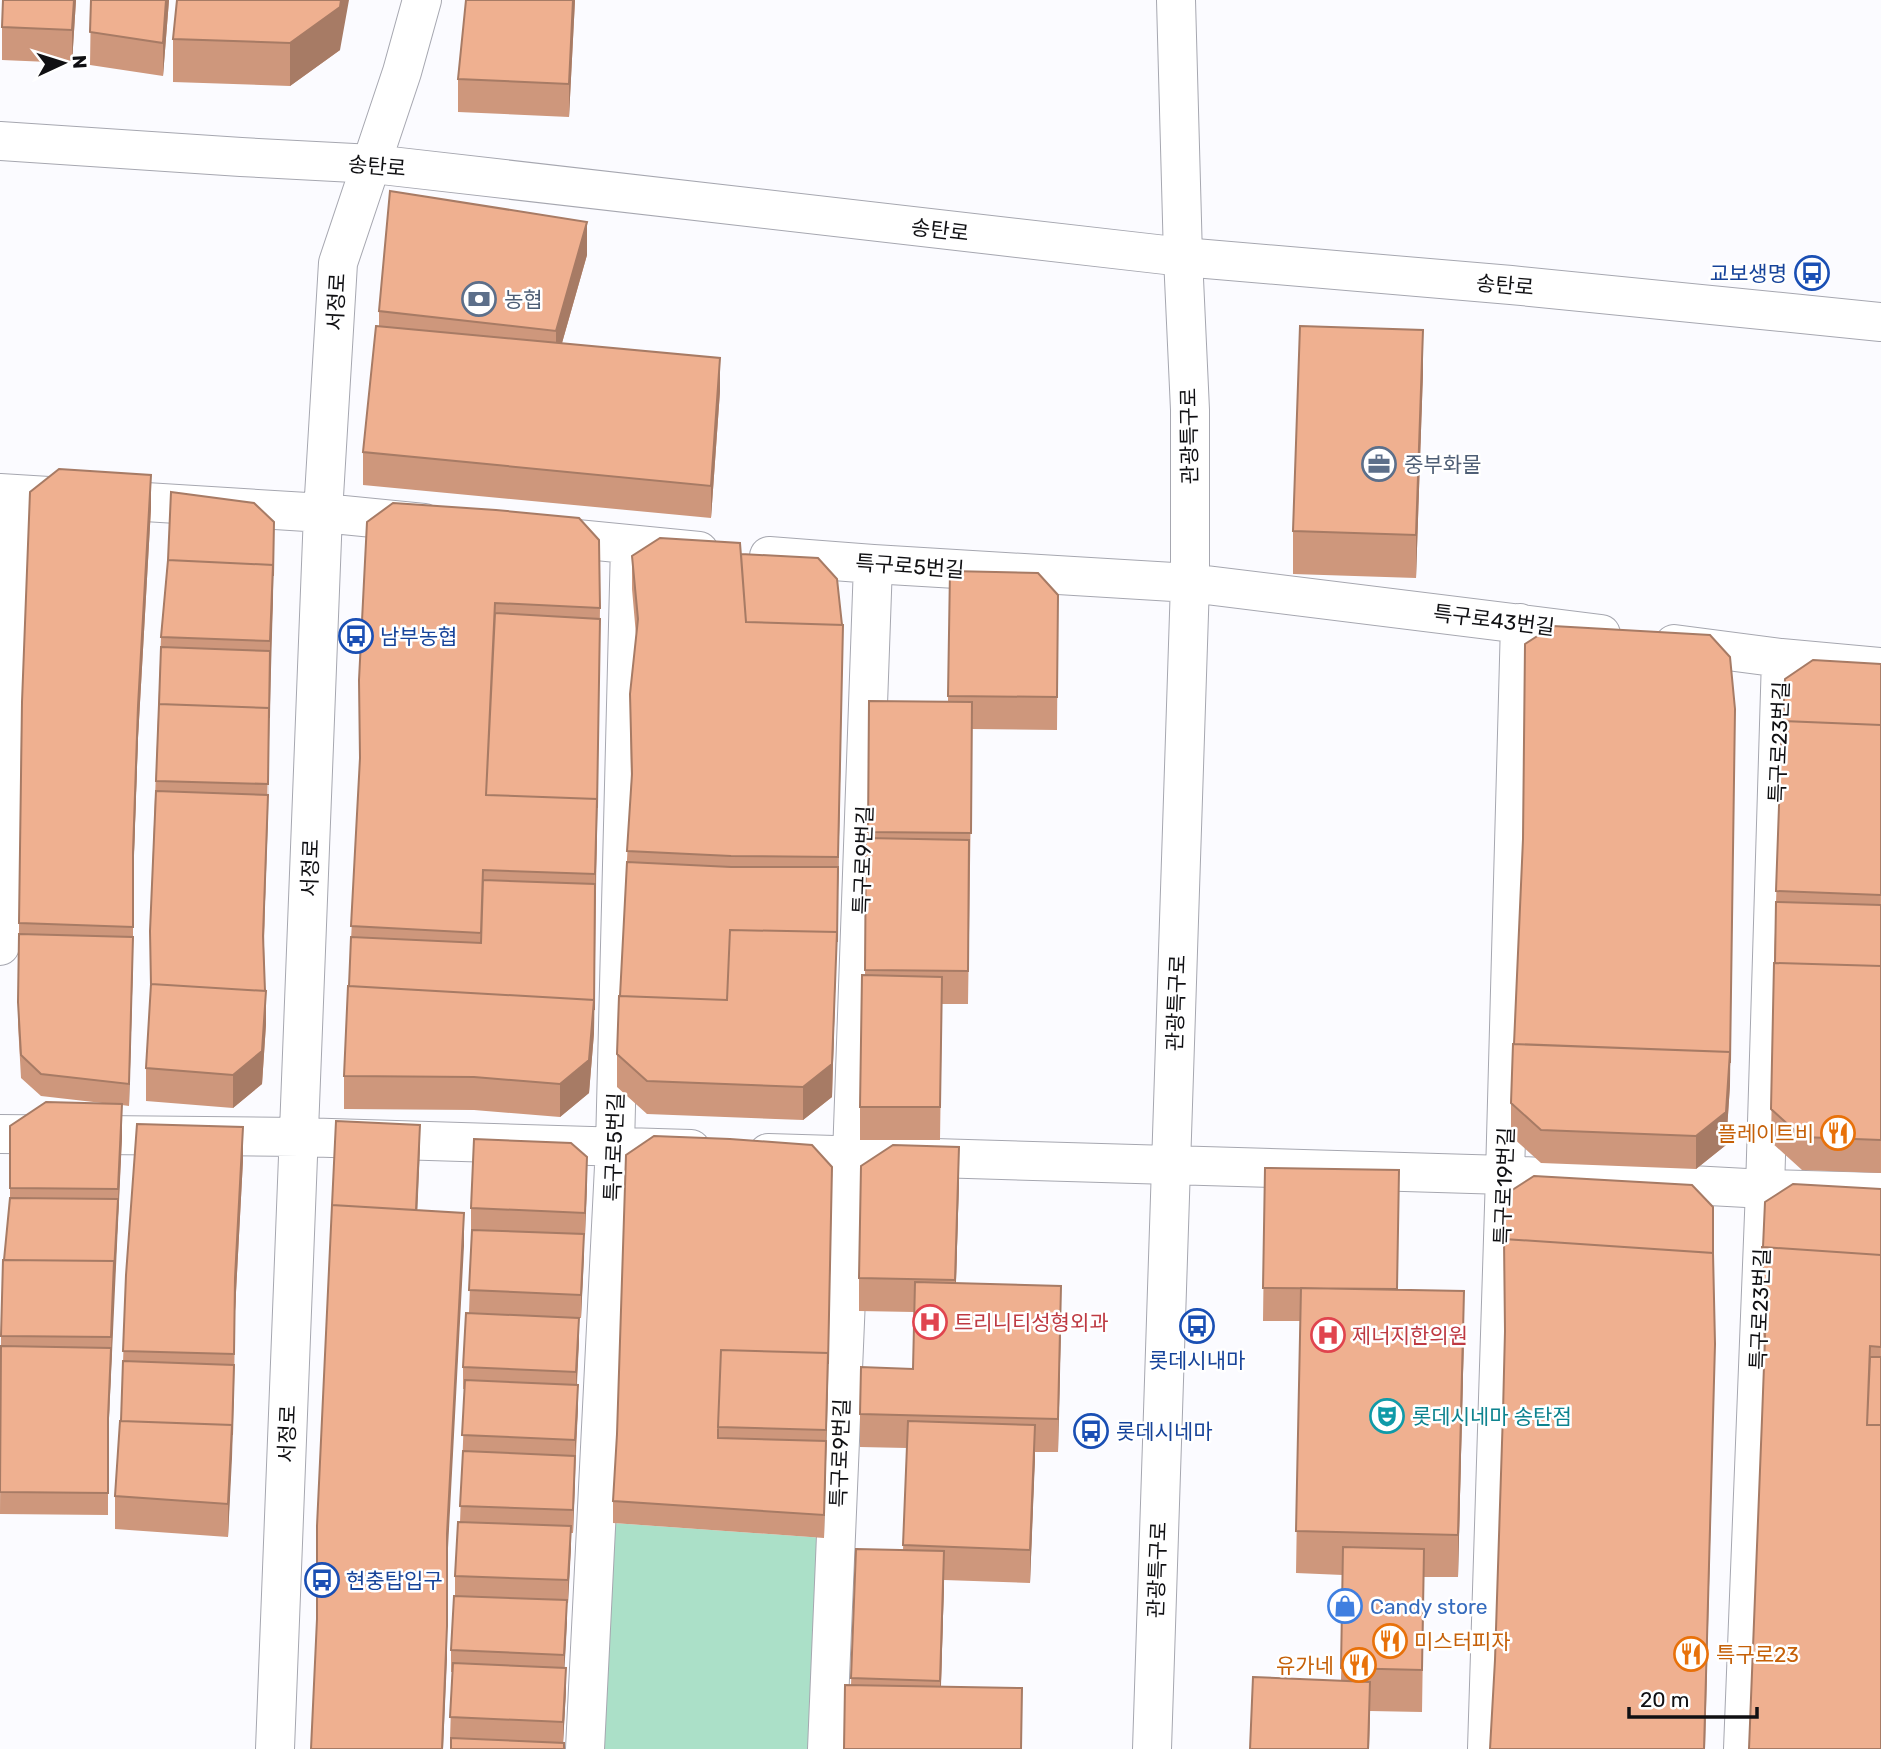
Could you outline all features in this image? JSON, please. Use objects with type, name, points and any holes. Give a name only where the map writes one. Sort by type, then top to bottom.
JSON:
[{"type":"street","name":"서정로","points":[[275,1749],[323,513],[338,263],[373,164],[422,0]]},
{"type":"street","name":"관광특구로","points":[[1152,1749],[1190,583],[1190,410],[1176,0]]},
{"type":"street","name":"송탄로","points":[[0,141],[373,164],[1183,257],[1511,285],[1881,322]]},
{"type":"street","points":[[0,946],[6,494],[323,513],[457,527]]},
{"type":"street","name":"특구로5번길","points":[[510,532],[630,545],[873,564],[1190,583]]},
{"type":"street","name":"특구로5번길","points":[[584,1749],[615,1146],[630,545]]},
{"type":"street","name":"특구로9번길","points":[[827,1749],[873,564]]},
{"type":"street","name":"특구로43번길","points":[[1190,583],[1781,658],[1881,667]]},
{"type":"street","name":"특구로19번길","points":[[1487,1749],[1520,623]]},
{"type":"street","name":"특구로23번길","points":[[1743,1749],[1765,1189],[1781,658]]},
{"type":"street","points":[[0,1133],[299,1137],[615,1146],[852,1156],[1505,1175],[1765,1189],[1881,1192]]},
{"type":"green space","points":[[613,1523],[824,1538],[812,1749],[594,1749]]},
{"type":"building","points":[[3,0],[74,0],[72,30],[2,27]]},
{"type":"building","points":[[91,0],[166,0],[163,43],[90,32]]},
{"type":"building","points":[[177,0],[341,0],[340,7],[290,43],[173,39]]},
{"type":"building","points":[[466,0],[573,0],[569,84],[458,79]]},
{"type":"building","name":"농협","points":[[390,191],[587,222],[556,331],[379,311]]},
{"type":"building","points":[[376,326],[720,358],[711,486],[363,452]]},
{"type":"building","points":[[1300,326],[1423,330],[1416,535],[1293,531]]},
{"type":"building","points":[[59,469],[151,475],[138,706],[133,927],[19,923],[22,702],[30,492]]},
{"type":"building","points":[[171,492],[254,503],[274,522],[273,576],[273,565],[168,560]]},
{"type":"building","points":[[393,503],[579,518],[599,540],[600,608],[495,603],[486,795],[597,799],[595,874],[483,870],[481,933],[351,926],[360,758],[359,680],[367,522]]},
{"type":"building","points":[[660,538],[740,543],[746,622],[843,625],[838,857],[627,851],[632,774],[630,694],[638,619],[632,556]]},
{"type":"building","points":[[741,554],[818,558],[837,579],[842,625],[746,622]]},
{"type":"building","points":[[168,560],[273,565],[270,641],[161,637]]},
{"type":"building","points":[[950,571],[1038,573],[1058,595],[1057,697],[948,696]]},
{"type":"building","points":[[495,613],[600,619],[597,808],[597,799],[486,795]]},
{"type":"building","points":[[1553,626],[1710,635],[1730,657],[1735,709],[1730,1063],[1730,1052],[1514,1044],[1523,839],[1525,644]]},
{"type":"building","points":[[161,647],[270,651],[269,718],[269,708],[159,704]]},
{"type":"building","points":[[1813,660],[1881,664],[1881,725],[1783,721],[1785,679]]},
{"type":"building","points":[[869,701],[972,702],[971,833],[868,832]]},
{"type":"building","points":[[159,704],[269,708],[268,784],[156,781]]},
{"type":"building","points":[[1782,721],[1881,725],[1881,895],[1776,891]]},
{"type":"building","points":[[156,791],[268,795],[263,936],[265,991],[151,986],[150,931]]},
{"type":"building","points":[[866,838],[969,840],[968,971],[865,970]]},
{"type":"building","points":[[627,862],[731,867],[838,867],[837,942],[837,932],[730,930],[727,1000],[620,996]]},
{"type":"building","points":[[483,880],[595,884],[594,1010],[594,1000],[349,986],[351,937],[481,943]]},
{"type":"building","points":[[1776,902],[1881,905],[1881,966],[1775,963]]},
{"type":"building","points":[[730,930],[837,932],[832,1064],[803,1087],[647,1081],[617,1054],[619,996],[727,1000]]},
{"type":"building","points":[[19,934],[133,937],[129,1084],[41,1074],[21,1055],[18,1002]]},
{"type":"building","points":[[1774,963],[1881,966],[1881,1140],[1802,1137],[1771,1109]]},
{"type":"building","points":[[862,975],[942,977],[940,1107],[860,1107]]},
{"type":"building","points":[[151,984],[266,991],[262,1051],[233,1075],[146,1068]]},
{"type":"building","points":[[348,986],[594,1000],[589,1060],[560,1084],[474,1077],[344,1076]]},
{"type":"building","points":[[1513,1044],[1730,1052],[1726,1112],[1696,1136],[1541,1130],[1511,1103]]},
{"type":"building","points":[[46,1102],[122,1104],[118,1189],[10,1188],[10,1126]]},
{"type":"building","points":[[336,1121],[420,1125],[416,1210],[332,1205]]},
{"type":"building","points":[[137,1124],[243,1127],[234,1354],[123,1351]]},
{"type":"building","points":[[654,1136],[812,1145],[832,1167],[828,1364],[828,1353],[721,1350],[718,1427],[718,1438],[826,1441],[824,1515],[613,1501],[626,1155]]},
{"type":"building","points":[[474,1139],[571,1143],[587,1157],[585,1213],[471,1208]]},
{"type":"building","points":[[893,1145],[959,1147],[955,1280],[859,1278],[861,1166]]},
{"type":"building","points":[[1265,1168],[1399,1170],[1397,1289],[1263,1288]]},
{"type":"building","points":[[1534,1176],[1692,1185],[1713,1207],[1713,1253],[1504,1239],[1506,1194]]},
{"type":"building","points":[[1793,1184],[1881,1189],[1881,1255],[1763,1247],[1765,1202]]},
{"type":"building","points":[[10,1198],[118,1199],[114,1272],[114,1261],[4,1260]]},
{"type":"building","points":[[332,1205],[464,1213],[447,1534],[447,1626],[442,1749],[311,1749],[317,1619],[317,1526]]},
{"type":"building","points":[[472,1230],[584,1234],[581,1295],[469,1290]]},
{"type":"building","points":[[1504,1239],[1713,1253],[1715,1344],[1704,1749],[1490,1749],[1503,1412]]},
{"type":"building","points":[[1762,1247],[1881,1255],[1881,1347],[1870,1346],[1867,1425],[1881,1425],[1881,1749],[1749,1749],[1765,1339]]},
{"type":"building","points":[[3,1260],[114,1261],[111,1337],[1,1336]]},
{"type":"building","points":[[915,1282],[1061,1286],[1058,1419],[860,1414],[861,1367],[913,1369]]},
{"type":"building","points":[[1301,1288],[1464,1291],[1458,1535],[1296,1531]]},
{"type":"building","points":[[466,1313],[579,1318],[576,1372],[463,1367]]},
{"type":"building","points":[[1,1346],[111,1348],[108,1493],[0,1492]]},
{"type":"building","points":[[721,1350],[828,1353],[826,1430],[718,1427]]},
{"type":"building","points":[[1870,1357],[1881,1357],[1881,1425],[1867,1425]]},
{"type":"building","points":[[123,1361],[234,1365],[232,1435],[232,1425],[121,1421]]},
{"type":"building","points":[[465,1380],[578,1385],[575,1440],[462,1435]]},
{"type":"building","points":[[120,1421],[232,1425],[228,1504],[115,1496]]},
{"type":"building","points":[[908,1421],[1035,1425],[1030,1550],[903,1545]]},
{"type":"building","points":[[463,1451],[575,1456],[573,1510],[460,1506]]},
{"type":"building","points":[[458,1522],[571,1526],[568,1580],[455,1576]]},
{"type":"building","points":[[1343,1547],[1424,1549],[1422,1670],[1341,1668]]},
{"type":"building","points":[[856,1549],[944,1551],[940,1681],[851,1678]]},
{"type":"building","points":[[454,1596],[567,1600],[564,1655],[451,1650]]},
{"type":"building","points":[[453,1663],[566,1668],[563,1722],[450,1717]]},
{"type":"building","points":[[1253,1677],[1370,1682],[1368,1749],[1250,1749]]},
{"type":"building","points":[[845,1685],[1022,1688],[1021,1749],[844,1749]]},
{"type":"building","points":[[451,1738],[564,1743],[564,1749],[451,1749]]},
{"type":"place","name":"교보생명","points":[[1812,273]]},
{"type":"place","name":"농협","points":[[479,299]]},
{"type":"place","name":"중부화물","points":[[1379,464]]},
{"type":"place","name":"남부농협","points":[[356,636]]},
{"type":"place","name":"플레이트비","points":[[1838,1133]]},
{"type":"place","name":"트리니티성형외과","points":[[930,1322]]},
{"type":"place","name":"롯데시내마","points":[[1197,1326]]},
{"type":"place","name":"제너지한의원","points":[[1328,1335]]},
{"type":"place","name":"롯데시네마 송탄점","points":[[1387,1416]]},
{"type":"place","name":"롯데시네마","points":[[1091,1431]]},
{"type":"place","name":"현충탑입구","points":[[322,1580]]},
{"type":"place","name":"Candy store","points":[[1345,1606]]},
{"type":"place","name":"미스터피자","points":[[1390,1641]]},
{"type":"place","name":"특구로23","points":[[1691,1654]]},
{"type":"place","name":"유가네","points":[[1359,1665]]}]
